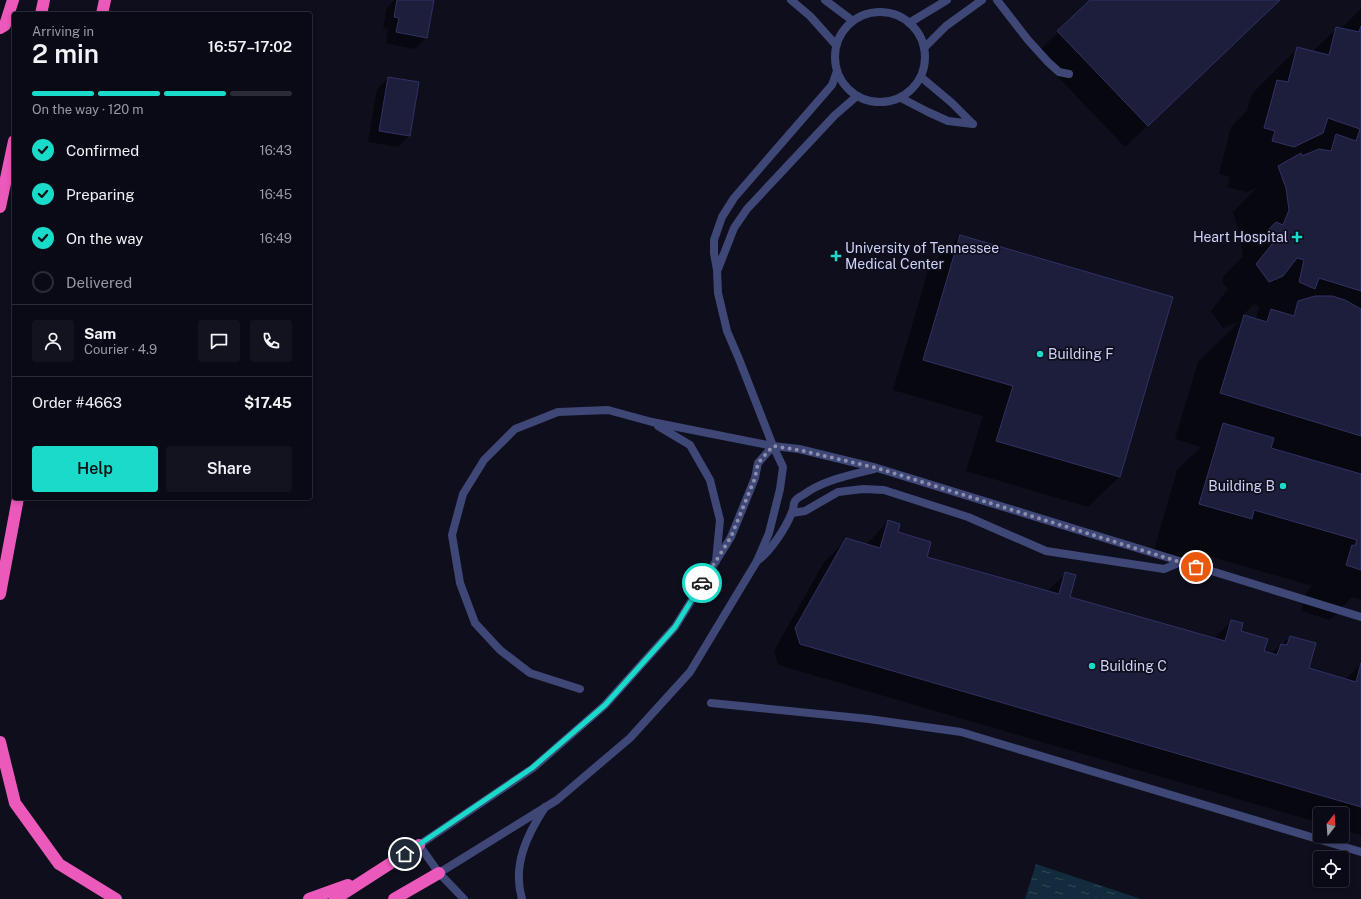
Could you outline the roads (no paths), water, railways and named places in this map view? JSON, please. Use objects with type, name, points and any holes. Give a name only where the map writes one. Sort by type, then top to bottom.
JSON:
[{"type":"highway","points":[[0,28],[4,25],[13,0]]},
{"type":"highway","points":[[41,12],[44,0]]},
{"type":"highway","points":[[102,12],[105,0]]},
{"type":"highway","points":[[0,207],[12,150]]},
{"type":"highway","points":[[0,594],[18,500]]},
{"type":"highway","points":[[0,742],[15,803],[59,864],[116,899]]},
{"type":"highway","points":[[335,899],[419,845]]},
{"type":"highway","points":[[394,899],[439,873]]},
{"type":"highway","points":[[309,899],[364,879]]},
{"type":"street","points":[[791,0],[810,16],[836,45]]},
{"type":"street","points":[[826,0],[853,21]]},
{"type":"street","points":[[909,23],[947,0]]},
{"type":"street","points":[[924,48],[946,26],[982,0]]},
{"type":"street","points":[[997,0],[1028,40],[1048,62],[1059,72],[1069,74]]},
{"type":"street","points":[[881,12],[896,15],[909,23],[918,34],[924,48],[925,62],[921,77],[912,89],[900,98],[886,102],[871,102],[857,96],[846,87],[838,74],[835,60],[836,45],[843,32],[853,21],[866,14],[881,12]]},
{"type":"street","points":[[439,873],[557,800],[630,738],[690,672],[756,561],[769,533],[783,467],[773,446],[727,331],[718,293],[714,240],[722,217],[734,198],[832,85],[837,70]]},
{"type":"street","points":[[900,98],[948,121],[973,124],[952,103],[921,77]]},
{"type":"street","points":[[717,270],[734,228],[747,209],[835,115],[857,96]]},
{"type":"street","points":[[580,689],[530,674],[500,650],[475,623],[460,583],[452,535],[463,494],[484,460],[515,429],[558,412],[608,410],[652,422],[799,450],[877,468],[1361,617]]},
{"type":"street","points":[[652,422],[690,445],[710,480],[720,520],[716,561]]},
{"type":"street","points":[[464,899],[439,873],[419,845],[532,768],[605,705],[675,627],[731,537],[755,478],[758,463],[773,446]]},
{"type":"street","points":[[756,561],[764,556],[778,538],[792,513],[796,500],[811,489],[853,474],[877,468]]},
{"type":"street","points":[[792,513],[805,511],[838,492],[863,489],[884,490],[968,517],[1046,551],[1164,569],[1181,562]]},
{"type":"street","points":[[711,703],[869,718],[960,732],[1361,852]]},
{"type":"street","points":[[522,899],[518,874],[520,856],[533,825],[545,807]]},
{"type":"water","points":[[1036,864],[1141,899],[1025,899]]},
{"type":"place","name":"Heart Hospital","points":[[1297,237]]},
{"type":"place","name":"University of Tennessee Medical Center","points":[[836,256]]},
{"type":"place","name":"Building F","points":[[1040,354]]},
{"type":"place","name":"Building B","points":[[1283,486]]},
{"type":"place","name":"Building C","points":[[1092,666]]}]
